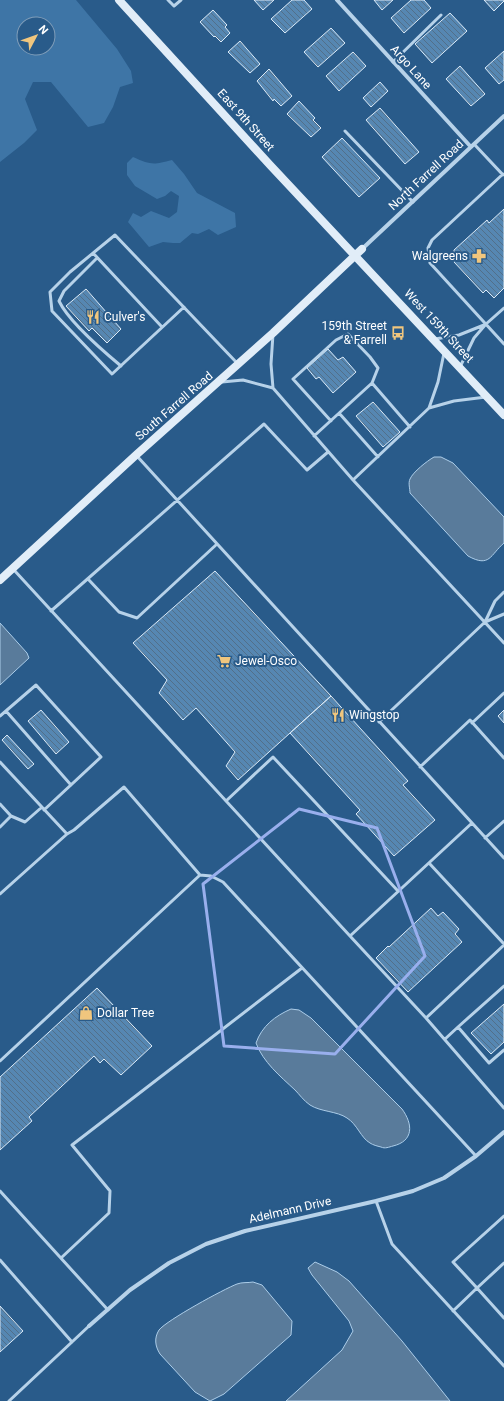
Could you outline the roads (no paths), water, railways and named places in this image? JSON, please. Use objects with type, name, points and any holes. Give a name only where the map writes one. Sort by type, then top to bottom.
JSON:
[{"type":"main road","name":"East 9th Street","points":[[119,0],[355,255]]},
{"type":"main road","name":"South Farrell Road","points":[[0,580],[136,455],[274,333],[362,249]]},
{"type":"main road","name":"West 159th Street","points":[[355,255],[504,414]]},
{"type":"street","name":"Argo Lane","points":[[337,0],[393,62],[473,145]]},
{"type":"street","name":"North Farrell Road","points":[[362,249],[504,116]]},
{"type":"street","name":"Adelmann Drive","points":[[89,1326],[130,1290],[169,1263],[206,1244],[245,1231],[413,1191],[444,1178],[476,1156],[504,1132]]},
{"type":"lane","points":[[168,0],[174,6],[181,0]]},
{"type":"lane","points":[[393,62],[441,15]]},
{"type":"lane","points":[[345,131],[412,202]]},
{"type":"lane","points":[[473,145],[504,175],[432,240],[428,248],[430,262],[504,344]]},
{"type":"lane","points":[[184,307],[112,374],[52,311],[50,292],[70,272],[115,234],[238,364]]},
{"type":"lane","points":[[93,253],[162,327]]},
{"type":"lane","points":[[97,258],[64,291],[59,301],[63,310],[121,366]]},
{"type":"lane","points":[[460,367],[474,338],[486,324],[504,308]]},
{"type":"lane","points":[[435,339],[459,335],[486,324]]},
{"type":"lane","points":[[273,388],[271,364],[274,333]]},
{"type":"lane","points":[[314,436],[372,383],[378,368],[370,357],[348,334],[336,340],[293,379],[331,420]]},
{"type":"lane","points":[[353,480],[429,408],[438,382],[444,350]]},
{"type":"lane","points":[[220,382],[243,380],[273,388],[353,480],[504,643]]},
{"type":"lane","points":[[372,383],[410,427]]},
{"type":"lane","points":[[429,408],[454,401],[488,397]]},
{"type":"lane","points":[[339,413],[378,457]]},
{"type":"lane","points":[[51,611],[264,424],[307,470],[328,452]]},
{"type":"lane","points":[[136,455],[504,858]]},
{"type":"lane","points":[[88,578],[119,612],[137,618],[217,544]]},
{"type":"lane","points":[[12,568],[426,1018],[504,1108]]},
{"type":"lane","points":[[485,622],[495,601],[504,592]]},
{"type":"lane","points":[[379,722],[485,622],[504,614]]},
{"type":"lane","points":[[0,716],[36,684],[101,757],[71,785],[24,822],[11,816],[0,804]]},
{"type":"lane","points":[[472,723],[504,693]]},
{"type":"lane","points":[[6,711],[71,785]]},
{"type":"lane","points":[[420,766],[470,720],[504,758]]},
{"type":"lane","points":[[226,801],[273,757],[398,891]]},
{"type":"lane","points":[[0,762],[67,834]]},
{"type":"lane","points":[[0,894],[67,834],[74,830],[124,787],[200,875],[211,876],[223,882],[476,1156]]},
{"type":"lane","points":[[0,827],[11,816]]},
{"type":"lane","points":[[485,838],[504,821]]},
{"type":"lane","points":[[350,936],[472,823]]},
{"type":"lane","points":[[426,1018],[504,945],[429,862]]},
{"type":"lane","points":[[0,1062],[200,875]]},
{"type":"lane","points":[[61,1258],[109,1213],[110,1191],[72,1145],[302,968]]},
{"type":"lane","points":[[445,1039],[504,986]]},
{"type":"lane","points":[[458,1027],[489,1063],[504,1050]]},
{"type":"lane","points":[[0,1191],[108,1310]]},
{"type":"lane","points":[[376,1201],[392,1244],[504,1366]]},
{"type":"lane","points":[[504,1216],[453,1262],[504,1318]]},
{"type":"lane","points":[[0,1260],[72,1342]]},
{"type":"lane","points":[[453,1311],[504,1263]]},
{"type":"lane","points":[[9,1401],[89,1326]]},
{"type":"place","name":"Walgreens","points":[[479,256]]},
{"type":"place","name":"Culver's","points":[[93,317]]},
{"type":"place","name":"159th Street & Farrell","points":[[398,333]]},
{"type":"place","name":"Jewel-Osco","points":[[224,661]]},
{"type":"place","name":"Wingstop","points":[[338,715]]},
{"type":"place","name":"Dollar Tree","points":[[86,1013]]}]
